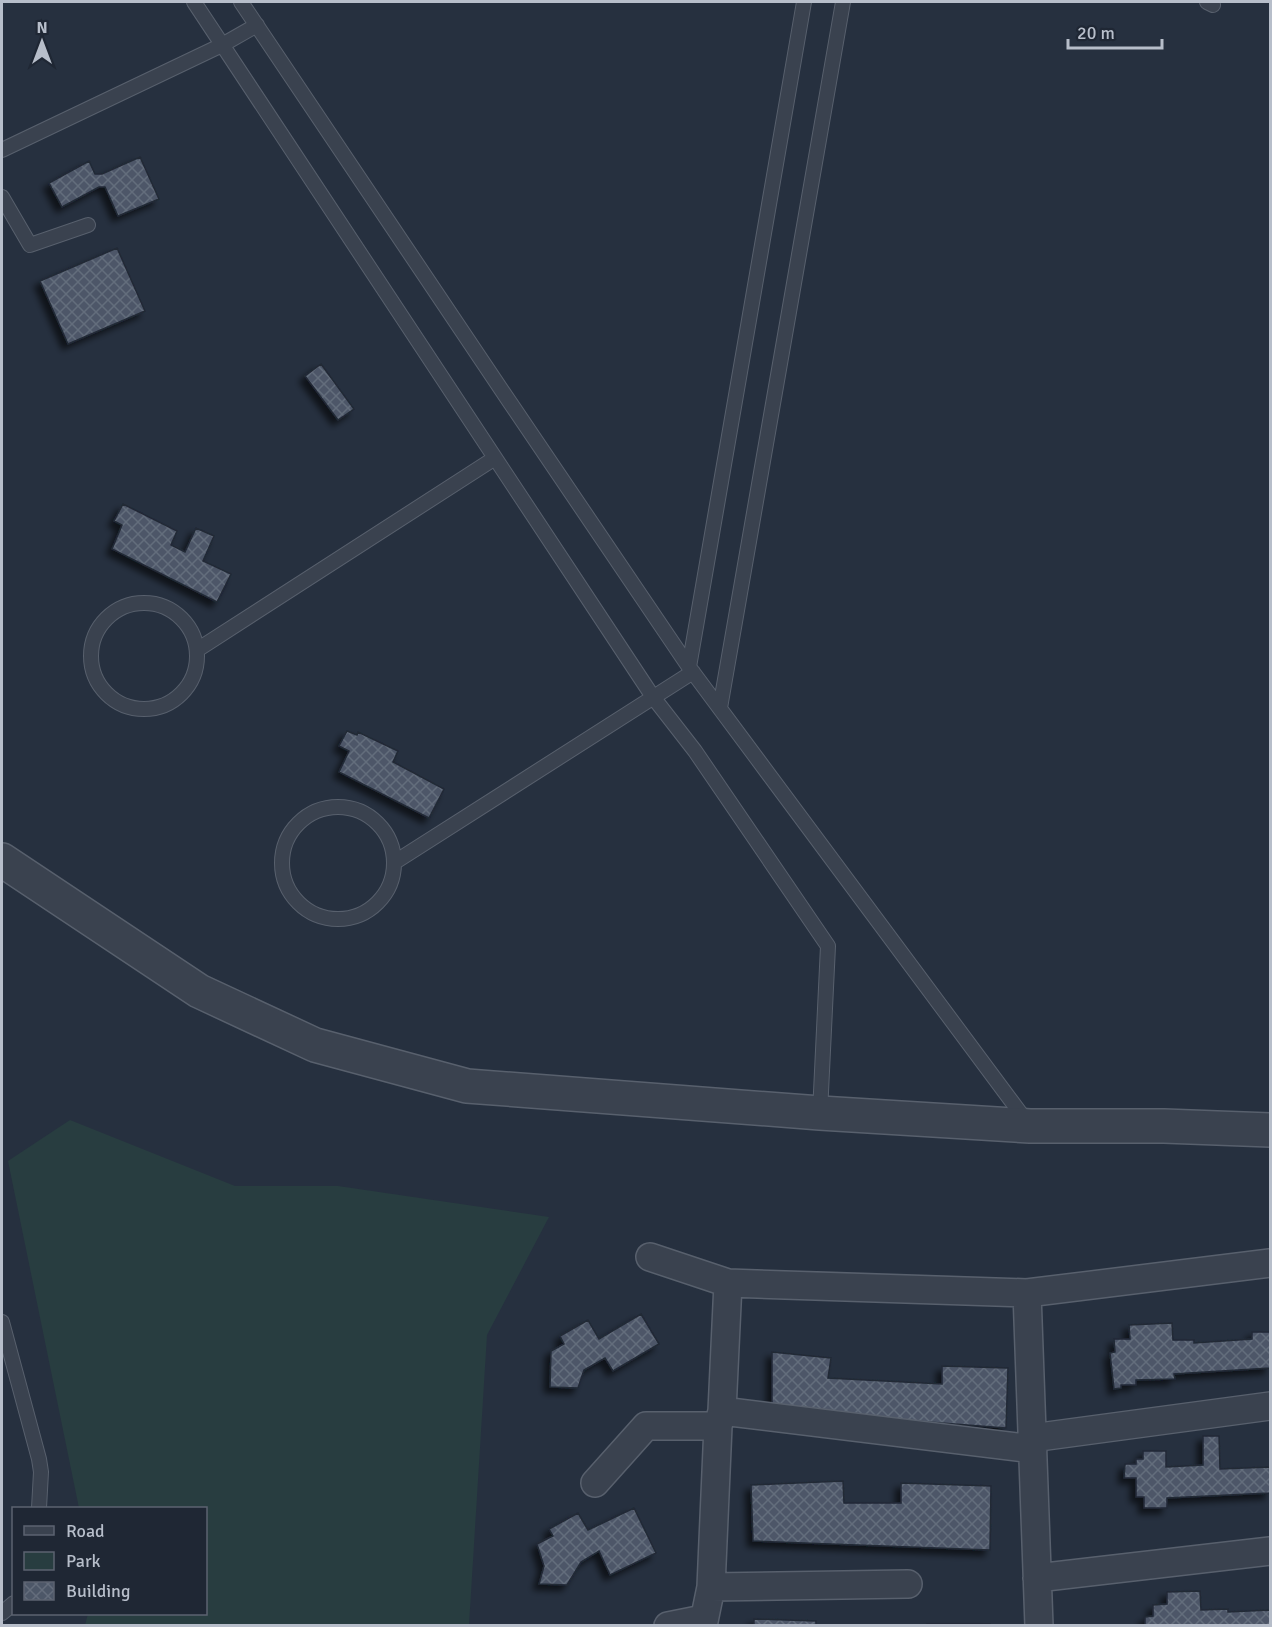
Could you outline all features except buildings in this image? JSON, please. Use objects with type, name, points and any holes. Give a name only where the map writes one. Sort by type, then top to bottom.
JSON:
[{"type":"street","points":[[2,860],[199,991],[315,1045],[467,1086],[820,1113],[1030,1126],[1164,1126],[1270,1130]]},
{"type":"street","points":[[650,1257],[728,1283],[1027,1293],[1270,1263]]},
{"type":"street","points":[[668,1626],[703,1622],[711,1587],[728,1283]]},
{"type":"street","points":[[1027,1293],[1039,1626]]},
{"type":"street","points":[[595,1483],[646,1426],[720,1418],[1033,1444],[1270,1406]]},
{"type":"street","points":[[1037,1578],[1270,1551]]},
{"type":"street","points":[[711,1587],[908,1584]]},
{"type":"lane","points":[[194,2],[653,697],[695,752],[828,946],[820,1113]]},
{"type":"lane","points":[[241,2],[691,669],[1030,1126]]},
{"type":"lane","points":[[394,862],[653,697],[691,669],[804,2]]},
{"type":"lane","points":[[720,708],[843,2]]},
{"type":"lane","points":[[2,150],[222,45],[257,25]]},
{"type":"lane","points":[[2,197],[30,245],[88,225]]},
{"type":"lane","points":[[197,650],[495,458]]},
{"type":"lane","points":[[146,603],[166,608],[184,620],[195,637],[197,650],[199,658],[194,678],[181,695],[164,706],[143,710],[122,705],[105,693],[94,675],[90,655],[95,634],[107,617],[125,606],[146,603]]},
{"type":"lane","points":[[348,807],[369,815],[385,831],[394,851],[394,862],[394,873],[386,894],[370,910],[350,919],[328,919],[307,911],[291,896],[282,875],[282,853],[290,832],[306,816],[326,808],[348,807]]},
{"type":"lane","points":[[2,1322],[39,1459],[39,1507]]},
{"type":"green space","points":[[70,1120],[235,1186],[338,1186],[549,1217],[487,1335],[469,1625],[85,1625],[88,1615],[207,1615],[207,1507],[79,1507],[8,1161]]}]
